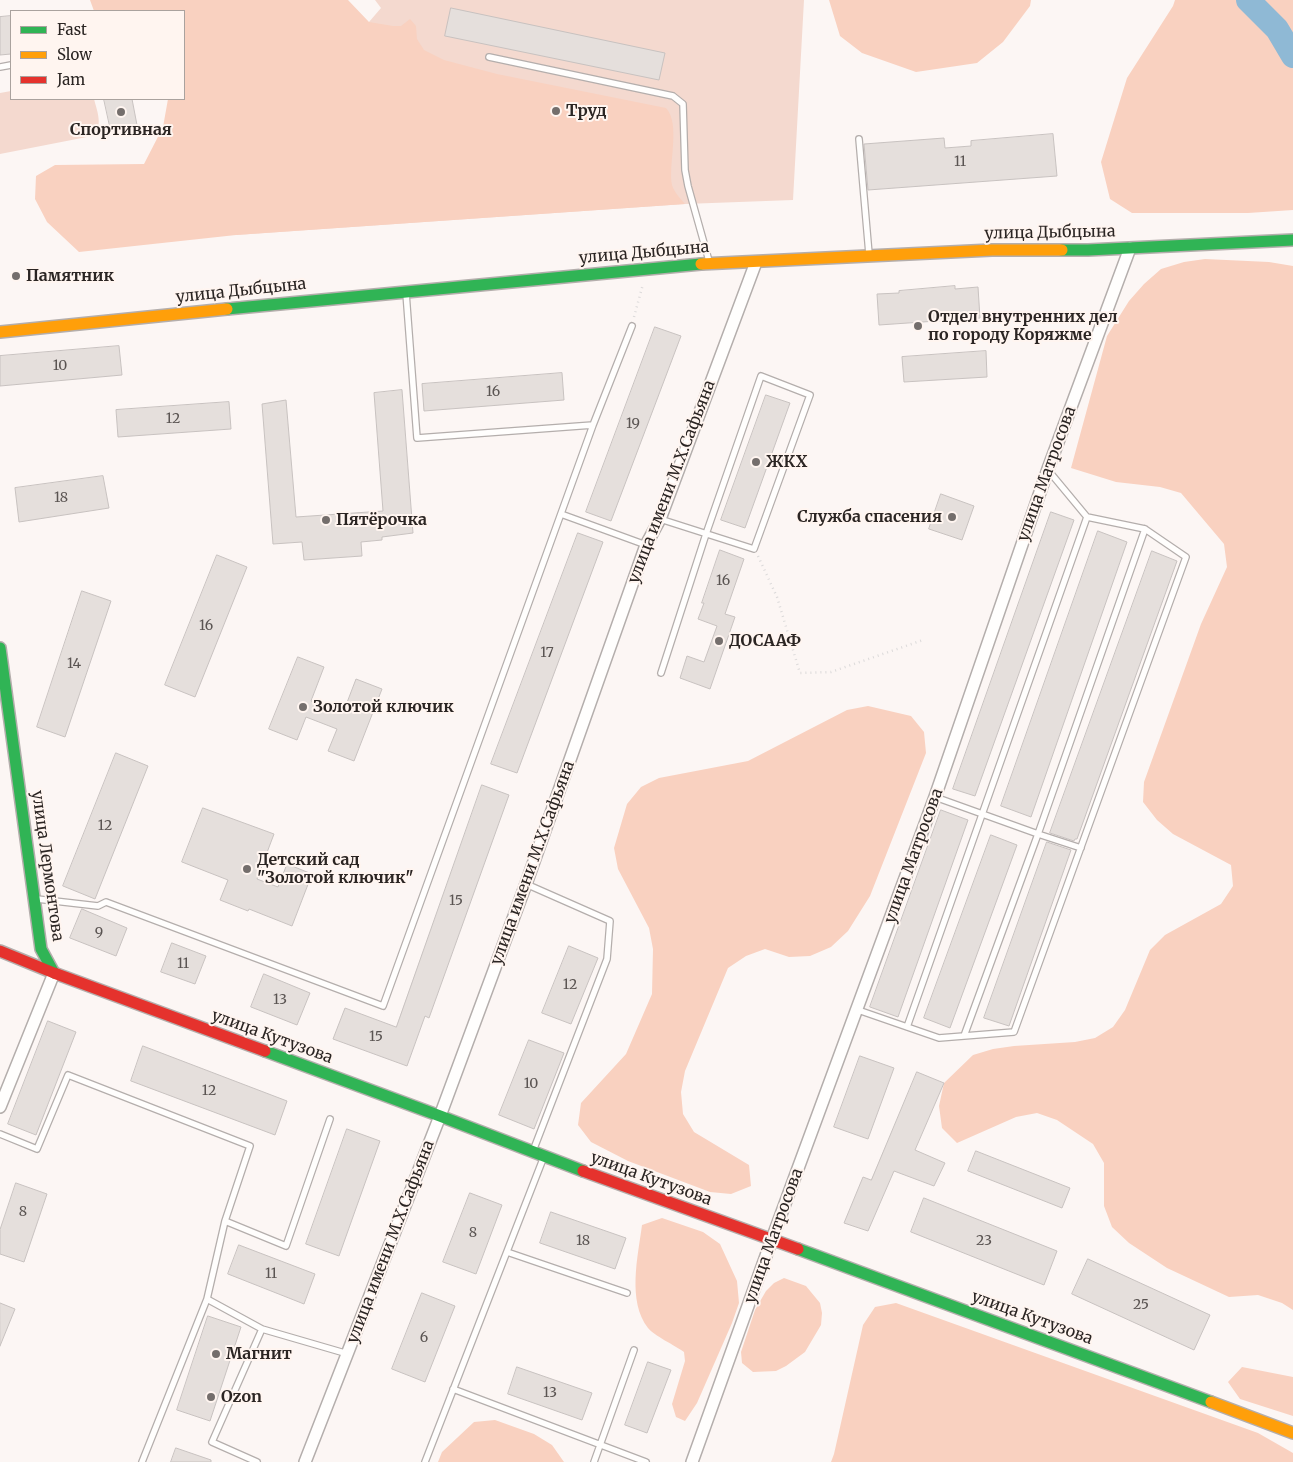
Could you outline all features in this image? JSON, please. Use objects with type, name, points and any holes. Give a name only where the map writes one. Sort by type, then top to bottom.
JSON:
[{"type":"street","name":"улица Дыбцына","points":[[0,332],[648,268],[992,250],[1088,250],[1293,240]]},
{"type":"street","name":"улица Матросова","points":[[692,1462],[935,797],[1048,469],[1130,248]]},
{"type":"street","name":"улица имени М.Х.Сафьяна","points":[[305,1462],[440,1116],[526,884],[646,545],[660,519],[756,262]]},
{"type":"street","name":"улица Лермонтова","points":[[0,648],[41,949],[54,973]]},
{"type":"street","name":"улица Кутузова","points":[[0,951],[54,973],[440,1116],[544,1158],[772,1239],[1293,1432]]},
{"type":"street","points":[[0,1107],[54,973]]},
{"type":"lane","points":[[489,57],[673,96],[680,100],[683,104],[685,170],[710,264]]},
{"type":"lane","points":[[859,139],[869,256]]},
{"type":"lane","points":[[406,291],[417,438],[593,425]]},
{"type":"lane","points":[[34,899],[98,906],[106,902],[383,1006],[593,425],[632,326]]},
{"type":"lane","points":[[660,519],[706,534],[754,549],[810,395],[761,376],[706,534],[661,673]]},
{"type":"lane","points":[[858,1010],[939,1038],[1014,1032],[1186,557],[1145,529],[1087,516],[1048,469]]},
{"type":"lane","points":[[561,514],[646,545]]},
{"type":"lane","points":[[907,1027],[1087,516]]},
{"type":"lane","points":[[964,1036],[1038,834],[1145,529]]},
{"type":"lane","points":[[935,797],[1081,848]]},
{"type":"lane","points":[[526,884],[610,921],[607,959],[532,1152]]},
{"type":"lane","points":[[0,1134],[37,1149],[68,1075],[250,1146],[225,1221],[207,1299],[142,1462]]},
{"type":"lane","points":[[225,1221],[286,1246],[330,1119]]},
{"type":"lane","points":[[425,1462],[544,1158]]},
{"type":"lane","points":[[507,1252],[627,1293]]},
{"type":"lane","points":[[207,1299],[262,1329],[348,1354]]},
{"type":"lane","points":[[257,1462],[212,1442],[262,1329]]},
{"type":"lane","points":[[594,1462],[634,1350]]},
{"type":"lane","points":[[453,1389],[646,1462]]},
{"type":"path","points":[[632,326],[648,268]]},
{"type":"path","points":[[754,549],[777,597],[800,673],[832,672],[923,640]]},
{"type":"shaded area","points":[[90,0],[348,0],[369,22],[401,26],[410,19],[416,26],[417,39],[424,50],[444,60],[497,74],[666,108],[673,124],[672,185],[685,204],[236,235],[79,252],[47,222],[35,199],[36,176],[55,165],[144,164],[163,127],[168,100],[185,100],[185,10],[94,10]]},
{"type":"shaded area","name":"Труд","points":[[375,0],[804,0],[793,200],[685,204],[236,235],[369,22],[381,8]]},
{"type":"shaded area","points":[[829,0],[1031,0],[1030,6],[1003,42],[977,63],[916,72],[862,53],[840,36]]},
{"type":"shaded area","points":[[1175,0],[1293,0],[1293,210],[1248,213],[1132,213],[1110,199],[1101,162],[1127,78]]},
{"type":"shaded area","points":[[10,91],[10,100],[94,100],[99,119],[98,128],[92,136],[0,154],[0,93]]},
{"type":"shaded area","points":[[1205,259],[1269,262],[1293,266],[1293,1310],[1282,1303],[1258,1295],[1229,1297],[1167,1268],[1129,1243],[1112,1227],[1104,1206],[1104,1163],[1093,1144],[1057,1120],[1037,1113],[1016,1117],[957,1143],[942,1128],[939,1106],[944,1083],[973,1055],[993,1049],[1014,1046],[1075,1042],[1095,1038],[1113,1027],[1125,1010],[1150,950],[1165,935],[1221,904],[1233,886],[1231,865],[1173,834],[1157,820],[1143,802],[1144,782],[1201,624],[1227,567],[1224,544],[1181,493],[1160,487],[1116,482],[1071,468],[1107,336],[1129,301],[1161,269],[1184,262]]},
{"type":"shaded area","points":[[868,706],[911,716],[924,732],[926,753],[870,896],[848,931],[831,947],[810,956],[789,957],[765,949],[746,956],[728,968],[685,1071],[681,1092],[683,1114],[694,1132],[749,1165],[751,1186],[731,1194],[710,1192],[628,1161],[591,1142],[578,1125],[581,1103],[626,1054],[652,994],[653,949],[649,928],[618,869],[614,848],[627,804],[641,787],[659,778],[748,761],[847,710]]},
{"type":"shaded area","points":[[662,1218],[703,1232],[720,1244],[737,1281],[739,1303],[732,1323],[697,1403],[685,1421],[676,1417],[672,1404],[685,1361],[684,1352],[648,1328],[638,1305],[636,1292],[637,1264],[642,1225]]},
{"type":"shaded area","points":[[784,1278],[806,1286],[820,1303],[822,1313],[821,1325],[805,1352],[786,1366],[776,1371],[753,1372],[742,1363],[741,1352],[755,1310],[766,1291],[774,1283]]},
{"type":"shaded area","points":[[896,1303],[1258,1433],[1293,1453],[1293,1462],[831,1462],[863,1325],[875,1307]]},
{"type":"shaded area","points":[[1242,1367],[1293,1377],[1293,1416],[1240,1399],[1228,1382]]},
{"type":"shaded area","points":[[495,1420],[534,1434],[552,1445],[564,1462],[438,1462],[442,1452],[474,1422]]},
{"type":"building","points":[[451,8],[665,53],[659,80],[445,36]]},
{"type":"building","points":[[10,16],[10,54],[0,55],[0,17]]},
{"type":"building","name":"Спортивная","points":[[104,100],[132,100],[137,125],[111,131]]},
{"type":"building","points":[[1053,134],[1057,176],[868,190],[864,144],[944,138],[945,148],[971,146],[971,141]]},
{"type":"building","points":[[955,286],[955,289],[978,287],[980,318],[879,325],[877,294]]},
{"type":"building","points":[[655,327],[681,336],[611,521],[586,512]]},
{"type":"building","points":[[119,346],[122,375],[0,386],[0,356]]},
{"type":"building","points":[[986,351],[987,377],[904,382],[902,357]]},
{"type":"building","points":[[562,373],[564,400],[424,411],[422,384]]},
{"type":"building","points":[[402,390],[413,533],[382,537],[382,540],[361,542],[362,556],[304,560],[302,542],[273,544],[262,404],[286,400],[296,517],[383,511],[374,393]]},
{"type":"building","name":"ЖКХ","points":[[766,395],[790,403],[745,528],[721,520]]},
{"type":"building","points":[[229,402],[231,429],[118,437],[116,410]]},
{"type":"building","points":[[103,476],[109,508],[19,522],[15,488]]},
{"type":"building","name":"Служба спасения","points":[[941,494],[974,506],[962,540],[929,529]]},
{"type":"building","points":[[1051,512],[1074,520],[975,796],[953,789]]},
{"type":"building","points":[[1098,531],[1127,542],[1031,817],[1001,806]]},
{"type":"building","points":[[578,533],[603,542],[517,773],[491,764]]},
{"type":"building","points":[[720,550],[744,559],[725,614],[735,617],[710,689],[680,678],[687,656],[704,662],[717,626],[698,619]]},
{"type":"building","points":[[1152,551],[1177,561],[1077,839],[1074,841],[1050,833]]},
{"type":"building","points":[[217,555],[247,567],[195,697],[165,685]]},
{"type":"building","points":[[82,591],[111,601],[65,737],[37,727]]},
{"type":"building","name":"Золотой ключик","points":[[298,657],[324,667],[311,701],[343,713],[356,679],[382,689],[354,761],[328,751],[337,729],[306,717],[297,740],[269,729]]},
{"type":"building","points":[[116,753],[148,766],[95,899],[63,886]]},
{"type":"building","points":[[482,785],[509,795],[429,1018],[425,1016],[407,1066],[333,1039],[345,1008],[396,1027]]},
{"type":"building","name":"Детский сад \"Золотой ключик\"","points":[[203,808],[274,834],[257,879],[278,887],[287,864],[312,874],[292,926],[220,900],[228,880],[182,862]]},
{"type":"building","points":[[941,810],[968,820],[898,1017],[870,1007]]},
{"type":"building","points":[[991,835],[1017,845],[950,1028],[924,1018]]},
{"type":"building","points":[[1047,842],[1071,850],[1009,1026],[984,1018]]},
{"type":"building","points":[[82,909],[127,928],[116,956],[70,938]]},
{"type":"building","points":[[172,943],[206,956],[195,984],[161,972]]},
{"type":"building","points":[[569,946],[598,958],[571,1024],[542,1013]]},
{"type":"building","points":[[264,974],[310,993],[297,1025],[251,1007]]},
{"type":"building","points":[[48,1021],[76,1032],[36,1135],[8,1124]]},
{"type":"building","points":[[529,1040],[564,1053],[534,1129],[499,1115]]},
{"type":"building","points":[[143,1046],[287,1101],[275,1135],[131,1081]]},
{"type":"building","points":[[860,1056],[894,1068],[868,1139],[834,1127]]},
{"type":"building","points":[[917,1072],[944,1083],[915,1150],[945,1163],[934,1186],[894,1171],[868,1231],[844,1223],[863,1177],[871,1180]]},
{"type":"building","points":[[347,1129],[380,1141],[339,1256],[306,1244]]},
{"type":"building","points":[[976,1151],[1070,1188],[1062,1208],[968,1171]]},
{"type":"building","points":[[16,1183],[47,1194],[24,1262],[0,1254],[0,1230]]},
{"type":"building","points":[[470,1193],[502,1205],[476,1274],[443,1262]]},
{"type":"building","points":[[924,1198],[1057,1251],[1044,1285],[911,1232]]},
{"type":"building","points":[[551,1212],[626,1238],[615,1269],[540,1243]]},
{"type":"building","points":[[239,1245],[315,1274],[304,1304],[228,1274]]},
{"type":"building","points":[[1088,1259],[1210,1315],[1194,1350],[1072,1294]]},
{"type":"building","points":[[422,1293],[455,1306],[425,1382],[392,1369]]},
{"type":"building","points":[[0,1303],[15,1309],[0,1346]]},
{"type":"building","points":[[208,1316],[241,1327],[210,1421],[177,1410]]},
{"type":"building","points":[[648,1362],[671,1370],[647,1433],[625,1425]]},
{"type":"building","points":[[517,1367],[592,1393],[582,1420],[508,1394]]},
{"type":"building","points":[[176,1448],[211,1460],[211,1462],[171,1462]]},
{"type":"waterway","points":[[1248,0],[1277,29],[1293,56]]},
{"type":"traffic: fast","points":[[1062,250],[1293,240]]},
{"type":"traffic: fast","points":[[227,309],[701,264]]},
{"type":"traffic: fast","points":[[0,648],[41,949],[54,973]]},
{"type":"traffic: fast","points":[[265,1051],[583,1171]]},
{"type":"traffic: fast","points":[[798,1249],[1211,1402]]},
{"type":"traffic: slow","points":[[701,264],[992,250],[1062,250]]},
{"type":"traffic: slow","points":[[0,332],[227,309]]},
{"type":"traffic: slow","points":[[1211,1402],[1293,1433]]},
{"type":"traffic: jam","points":[[0,951],[54,973],[265,1051]]},
{"type":"traffic: jam","points":[[583,1171],[798,1249]]},
{"type":"place","name":"Труд","points":[[556,111]]},
{"type":"place","name":"Спортивная","points":[[121,112]]},
{"type":"place","name":"Памятник","points":[[16,276]]},
{"type":"place","name":"Отдел внутренних дел по городу Коряжме","points":[[918,326]]},
{"type":"place","name":"ЖКХ","points":[[756,462]]},
{"type":"place","name":"Служба спасения","points":[[952,517]]},
{"type":"place","name":"Пятёрочка","points":[[326,520]]},
{"type":"place","name":"ДОСААФ","points":[[719,641]]},
{"type":"place","name":"Золотой ключик","points":[[303,707]]},
{"type":"place","name":"Детский сад \"Золотой ключик\"","points":[[247,869]]},
{"type":"place","name":"Магнит","points":[[216,1354]]},
{"type":"place","name":"Ozon","points":[[211,1397]]}]
